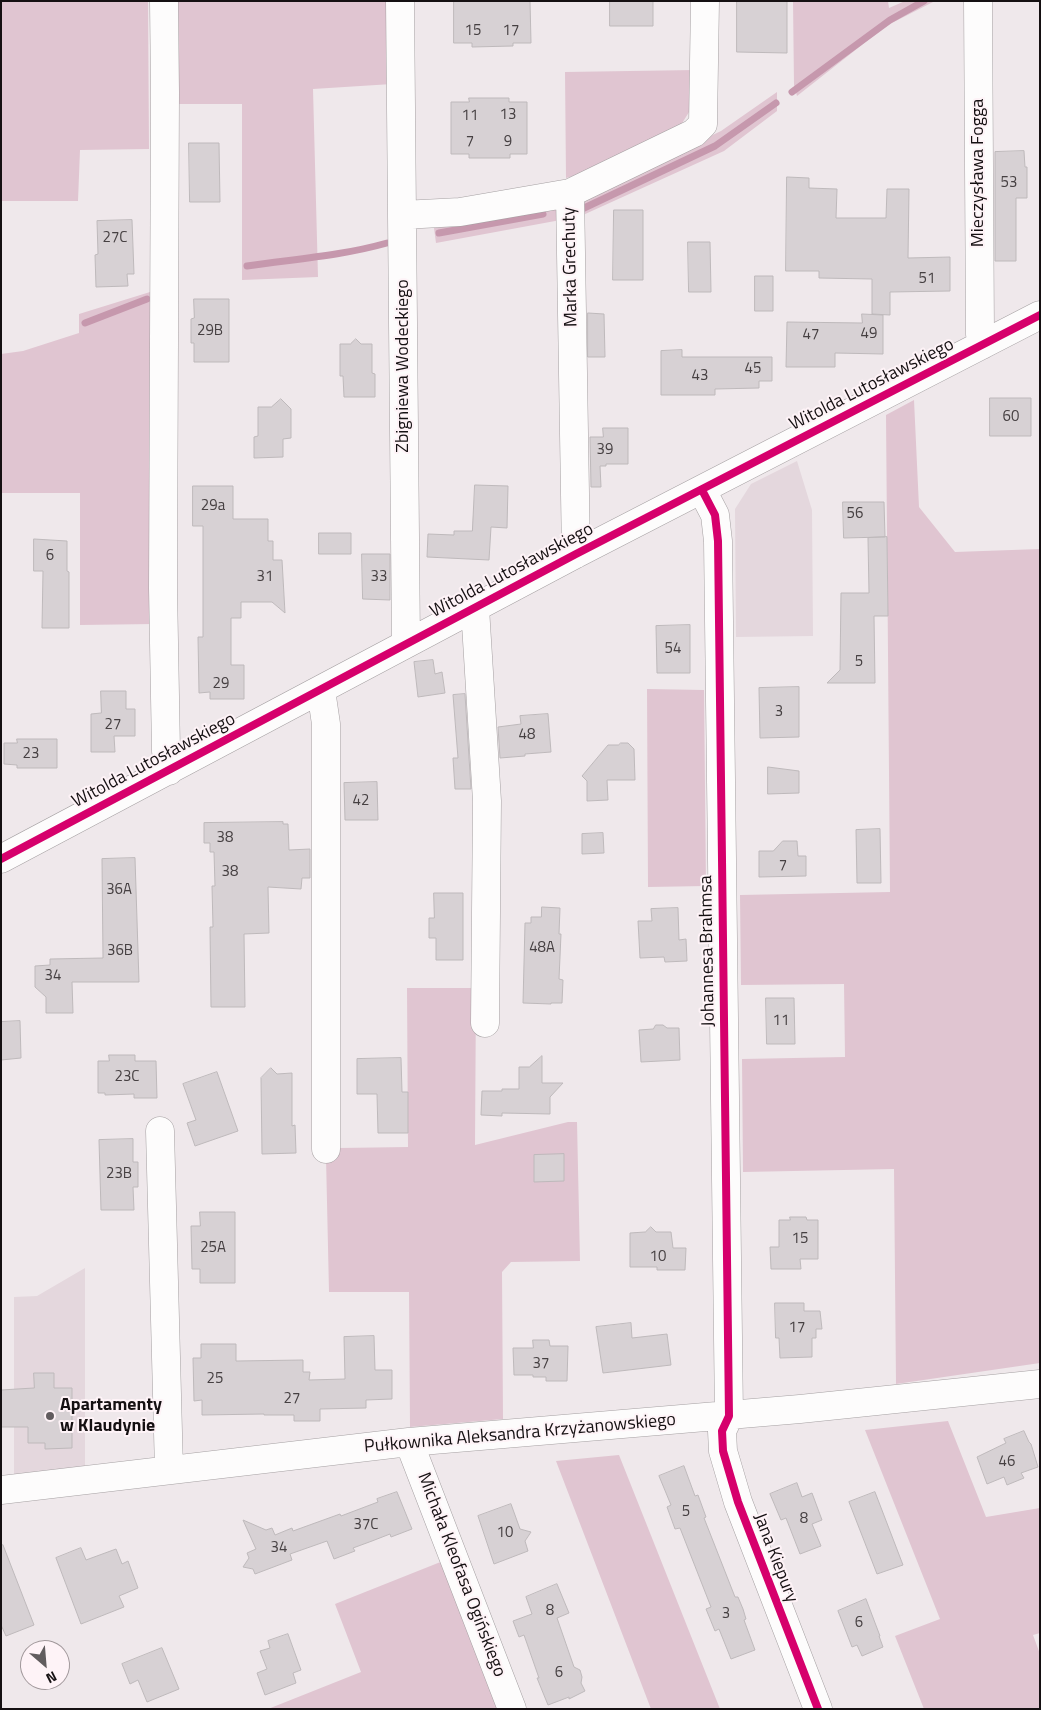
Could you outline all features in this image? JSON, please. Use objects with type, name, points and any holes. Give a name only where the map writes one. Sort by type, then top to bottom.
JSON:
[{"type":"street","points":[[164,1],[163,588],[166,751],[169,770]]},
{"type":"street","name":"Zbigniewa Wodeckiego","points":[[400,1],[406,644]]},
{"type":"street","name":"Marka Grechuty","points":[[576,554],[570,193],[694,133],[703,124],[705,1]]},
{"type":"street","name":"Mieczysława Fogga","points":[[978,1],[980,314],[982,345]]},
{"type":"street","points":[[402,215],[460,212],[570,193]]},
{"type":"street","name":"Witolda Lutosławskiego","points":[[1,859],[576,554],[1040,315]]},
{"type":"street","name":"Johannesa Brahmsa","points":[[702,490],[715,515],[718,541],[729,1416]]},
{"type":"street","points":[[475,608],[487,801],[485,1023]]},
{"type":"street","points":[[321,690],[326,724],[326,1149]]},
{"type":"street","points":[[160,1131],[169,1470]]},
{"type":"street","name":"Pułkownika Aleksandra Krzyżanowskiego","points":[[1,1490],[409,1442],[729,1416],[1040,1384]]},
{"type":"street","name":"Jana Kiepury","points":[[729,1416],[722,1431],[723,1451],[738,1502],[818,1709]]},
{"type":"street","name":"Michała Kleofasa Ogińskiego","points":[[409,1442],[512,1709]]},
{"type":"shaded area","points":[[1,1],[148,1],[149,149],[80,150],[78,201],[1,201]]},
{"type":"shaded area","points":[[172,1],[391,1],[392,84],[313,89],[318,277],[242,280],[242,104],[172,104]]},
{"type":"shaded area","points":[[793,1],[888,1],[889,8],[905,1],[935,1],[886,26],[797,96],[794,85]]},
{"type":"shaded area","points":[[695,70],[696,101],[679,128],[581,174],[566,178],[565,72]]},
{"type":"shaded area","points":[[777,92],[777,111],[724,151],[583,215],[584,197],[721,131]]},
{"type":"shaded area","points":[[565,202],[566,219],[436,243],[434,228]]},
{"type":"shaded area","points":[[150,292],[154,624],[80,625],[80,493],[1,493],[1,354],[23,351],[79,333],[79,314]]},
{"type":"shaded area","points":[[914,400],[919,507],[955,552],[1040,549],[1040,1363],[896,1384],[894,1169],[743,1172],[742,1059],[845,1057],[844,984],[741,985],[740,895],[890,892],[886,415]]},
{"type":"shaded area","points":[[797,461],[812,510],[813,636],[736,637],[735,509],[751,484]]},
{"type":"shaded area","points":[[647,689],[704,690],[706,886],[648,887]]},
{"type":"shaded area","points":[[407,988],[476,988],[475,1145],[568,1122],[577,1122],[580,1261],[511,1262],[502,1272],[503,1419],[410,1427],[409,1292],[329,1292],[326,1157],[339,1148],[408,1147]]},
{"type":"shaded area","points":[[85,1268],[85,1468],[14,1475],[14,1297],[37,1296]]},
{"type":"shaded area","points":[[948,1421],[986,1517],[1040,1508],[1040,1633],[1033,1635],[1040,1654],[1040,1709],[924,1709],[895,1636],[940,1619],[865,1430]]},
{"type":"shaded area","points":[[619,1455],[720,1709],[651,1709],[556,1461]]},
{"type":"shaded area","points":[[443,1561],[500,1709],[268,1709],[361,1672],[335,1604]]},
{"type":"building","points":[[454,1],[530,1],[531,43],[513,43],[513,46],[472,47],[472,43],[454,43]]},
{"type":"building","points":[[610,1],[653,1],[653,26],[610,26]]},
{"type":"building","points":[[737,1],[787,1],[787,53],[737,52]]},
{"type":"building","points":[[469,98],[509,98],[509,102],[527,102],[527,154],[510,154],[510,158],[469,158],[469,154],[451,154],[451,102],[469,102]]},
{"type":"building","points":[[189,143],[219,143],[220,202],[190,202]]},
{"type":"building","points":[[1024,151],[1025,167],[1027,167],[1027,198],[1016,198],[1016,261],[995,261],[995,152]]},
{"type":"building","points":[[787,177],[809,178],[809,188],[837,189],[836,218],[886,218],[887,189],[909,189],[908,258],[950,257],[950,291],[890,292],[890,315],[872,314],[872,279],[819,278],[819,271],[786,271]]},
{"type":"building","points":[[614,210],[643,210],[643,280],[613,280]]},
{"type":"building","points":[[132,220],[134,274],[127,274],[128,286],[96,287],[97,221]]},
{"type":"building","points":[[688,242],[710,242],[711,292],[689,292]]},
{"type":"building","points":[[755,276],[773,276],[773,311],[755,311]]},
{"type":"building","points":[[194,299],[229,299],[229,362],[194,362],[194,343],[191,343],[191,319],[194,318]]},
{"type":"building","points":[[588,313],[604,314],[605,357],[588,357]]},
{"type":"building","points":[[862,314],[883,315],[883,354],[835,353],[835,367],[786,367],[787,322],[862,323]]},
{"type":"building","points":[[356,339],[361,344],[372,344],[372,373],[375,374],[375,397],[344,397],[343,376],[340,376],[340,344],[350,344]]},
{"type":"building","points":[[682,350],[682,357],[772,357],[772,381],[759,381],[759,388],[715,389],[715,395],[661,395],[661,351]]},
{"type":"building","points":[[990,398],[1031,398],[1031,436],[990,436]]},
{"type":"building","points":[[281,399],[291,409],[291,438],[283,439],[283,457],[254,458],[254,437],[258,436],[258,407],[271,407]]},
{"type":"building","points":[[603,428],[628,428],[628,464],[606,464],[606,466],[600,466],[601,487],[591,487],[590,437],[603,437]]},
{"type":"building","points":[[475,485],[508,486],[507,528],[491,527],[489,560],[427,557],[428,534],[454,535],[454,531],[472,531]]},
{"type":"building","points":[[193,486],[233,486],[233,519],[268,519],[268,541],[273,541],[273,560],[282,560],[285,613],[272,602],[241,602],[241,618],[231,618],[231,665],[244,665],[244,699],[210,699],[210,692],[199,693],[198,637],[203,637],[203,526],[193,526]]},
{"type":"building","points":[[843,502],[884,502],[885,537],[844,538]]},
{"type":"building","points":[[319,533],[351,533],[351,554],[319,554]]},
{"type":"building","points":[[887,537],[888,616],[874,616],[875,683],[827,683],[840,670],[841,593],[869,593],[868,538]]},
{"type":"building","points":[[34,539],[67,541],[69,628],[42,628],[43,571],[34,571]]},
{"type":"building","points":[[362,554],[390,554],[390,600],[363,599]]},
{"type":"building","points":[[690,625],[690,673],[657,673],[656,626]]},
{"type":"building","points":[[433,660],[435,674],[442,672],[445,693],[418,697],[414,662]]},
{"type":"building","points":[[799,687],[799,737],[760,738],[759,688]]},
{"type":"building","points":[[101,691],[126,691],[126,709],[135,709],[135,736],[114,736],[115,752],[91,752],[91,714],[101,713]]},
{"type":"building","points":[[465,694],[471,789],[455,789],[453,758],[458,758],[453,695]]},
{"type":"building","points":[[548,714],[551,752],[500,758],[498,727],[521,724],[520,716]]},
{"type":"building","points":[[17,739],[57,739],[57,768],[17,768],[17,765],[4,764],[4,743],[17,743]]},
{"type":"building","points":[[628,743],[634,749],[635,780],[607,780],[608,800],[587,801],[587,781],[582,776],[608,745],[618,745]]},
{"type":"building","points":[[768,767],[799,771],[799,793],[768,794]]},
{"type":"building","points":[[377,782],[378,820],[345,820],[344,783]]},
{"type":"building","points":[[283,822],[283,824],[288,824],[289,850],[310,849],[310,878],[302,878],[301,889],[268,887],[269,933],[244,934],[245,1007],[211,1007],[210,927],[213,927],[212,886],[215,886],[214,852],[210,852],[210,843],[204,843],[204,823]]},
{"type":"building","points":[[880,829],[881,883],[857,883],[856,830]]},
{"type":"building","points":[[603,833],[604,853],[582,854],[582,834]]},
{"type":"building","points":[[783,841],[797,841],[798,856],[806,856],[806,876],[759,877],[759,851],[773,851]]},
{"type":"building","points":[[135,858],[139,982],[72,982],[73,1013],[46,1013],[46,997],[35,987],[35,966],[50,965],[50,959],[103,958],[102,859]]},
{"type":"building","points":[[434,893],[463,893],[463,960],[436,960],[436,938],[429,938],[429,918],[434,918]]},
{"type":"building","points":[[542,907],[560,908],[559,979],[563,980],[562,1003],[523,1003],[525,923],[531,923],[531,917],[541,917]]},
{"type":"building","points":[[678,908],[679,940],[686,939],[687,961],[665,962],[664,957],[640,958],[638,921],[652,921],[651,909]]},
{"type":"building","points":[[766,998],[794,998],[795,1044],[767,1044]]},
{"type":"building","points":[[20,1021],[21,1058],[1,1060],[1,1022]]},
{"type":"building","points":[[656,1025],[663,1025],[667,1028],[679,1028],[680,1060],[641,1062],[639,1030],[653,1029]]},
{"type":"building","points":[[109,1055],[135,1055],[135,1061],[156,1061],[157,1098],[134,1098],[134,1094],[105,1095],[105,1093],[98,1093],[98,1061],[109,1061]]},
{"type":"building","points":[[542,1056],[542,1083],[563,1083],[550,1097],[550,1114],[502,1113],[502,1116],[481,1115],[482,1091],[519,1089],[519,1067],[529,1067]]},
{"type":"building","points":[[401,1058],[402,1092],[408,1092],[408,1133],[378,1133],[377,1094],[357,1094],[357,1059]]},
{"type":"building","points":[[271,1068],[277,1074],[292,1073],[292,1126],[295,1125],[296,1153],[262,1154],[261,1078]]},
{"type":"building","points":[[217,1072],[238,1131],[195,1146],[187,1123],[196,1120],[183,1084]]},
{"type":"building","points":[[133,1139],[133,1162],[138,1162],[138,1187],[133,1187],[134,1210],[101,1210],[99,1140]]},
{"type":"building","points":[[564,1154],[564,1181],[534,1182],[534,1155]]},
{"type":"building","points":[[200,1212],[235,1212],[235,1283],[200,1283],[200,1269],[192,1269],[191,1226],[200,1226]]},
{"type":"building","points":[[790,1217],[806,1217],[807,1220],[818,1220],[818,1259],[800,1259],[801,1269],[771,1269],[770,1247],[779,1247],[779,1220],[790,1220]]},
{"type":"building","points":[[651,1227],[656,1232],[671,1232],[673,1248],[686,1248],[685,1270],[657,1270],[657,1267],[630,1267],[630,1233],[645,1232]]},
{"type":"building","points":[[775,1303],[804,1303],[804,1311],[820,1311],[822,1329],[816,1329],[816,1338],[812,1338],[812,1357],[780,1358],[779,1338],[776,1338]]},
{"type":"building","points":[[631,1323],[632,1338],[667,1334],[671,1365],[603,1373],[596,1327]]},
{"type":"building","points":[[374,1336],[375,1370],[392,1370],[392,1399],[366,1400],[366,1408],[320,1409],[320,1421],[294,1421],[294,1415],[202,1415],[202,1400],[194,1401],[193,1358],[201,1358],[201,1344],[236,1344],[236,1361],[303,1360],[303,1372],[310,1372],[309,1380],[345,1379],[344,1337]]},
{"type":"building","points":[[533,1340],[549,1340],[550,1346],[568,1346],[567,1381],[546,1381],[546,1377],[514,1375],[513,1348],[533,1348]]},
{"type":"building","name":"Apartamenty w Klaudynie","points":[[34,1373],[54,1373],[54,1388],[72,1388],[72,1448],[45,1449],[45,1443],[28,1443],[28,1427],[1,1427],[1,1390],[34,1388]]},
{"type":"building","points":[[1024,1431],[1031,1444],[1038,1467],[1021,1473],[1024,1478],[1007,1485],[1004,1477],[987,1484],[977,1457],[1006,1443],[1004,1439]]},
{"type":"building","points":[[684,1466],[695,1496],[698,1495],[706,1517],[704,1518],[735,1597],[738,1597],[743,1609],[746,1619],[744,1620],[755,1650],[731,1659],[719,1629],[715,1631],[706,1609],[711,1607],[680,1528],[675,1529],[667,1507],[671,1505],[659,1476]]},
{"type":"building","points":[[797,1483],[802,1497],[812,1493],[822,1520],[812,1524],[821,1546],[800,1554],[786,1518],[781,1520],[770,1494]]},
{"type":"building","points":[[397,1492],[412,1529],[391,1537],[390,1534],[353,1548],[355,1551],[334,1559],[327,1541],[290,1554],[292,1560],[255,1574],[253,1569],[243,1567],[249,1558],[247,1553],[256,1549],[243,1520],[266,1530],[272,1528],[275,1535],[292,1528],[293,1531],[340,1514],[341,1516],[378,1502],[377,1499]]},
{"type":"building","points":[[875,1492],[903,1565],[877,1574],[849,1502]]},
{"type":"building","points":[[511,1504],[520,1529],[531,1532],[525,1541],[528,1551],[494,1564],[478,1516]]},
{"type":"building","points":[[3,1545],[34,1625],[6,1636],[1,1625],[1,1546]]},
{"type":"building","points":[[81,1548],[86,1560],[116,1549],[122,1564],[128,1561],[138,1588],[119,1596],[124,1607],[81,1624],[56,1558]]},
{"type":"building","points":[[557,1584],[569,1613],[557,1618],[574,1667],[580,1670],[581,1683],[585,1691],[569,1699],[569,1697],[548,1705],[537,1678],[539,1678],[524,1635],[519,1637],[513,1621],[532,1614],[526,1597]]},
{"type":"building","points":[[866,1599],[883,1647],[862,1656],[857,1645],[852,1647],[838,1611]]},
{"type":"building","points":[[288,1634],[301,1670],[293,1673],[296,1683],[265,1695],[257,1673],[267,1669],[260,1651],[270,1648],[268,1641]]},
{"type":"building","points":[[162,1648],[179,1689],[147,1702],[138,1680],[130,1684],[122,1664]]},
{"type":"waterway","points":[[792,92],[890,20],[924,1]]},
{"type":"waterway","points":[[582,209],[715,146],[776,103]]},
{"type":"waterway","points":[[439,233],[543,214]]},
{"type":"waterway","points":[[247,266],[335,254],[387,243]]},
{"type":"waterway","points":[[85,323],[147,299]]},
{"type":"cycle path","points":[[1,859],[576,554],[1040,315]]},
{"type":"cycle path","points":[[702,490],[715,515],[718,541],[729,1416],[722,1431],[723,1451],[738,1502],[818,1709]]},
{"type":"place","name":"Apartamenty w Klaudynie","points":[[50,1416]]}]
